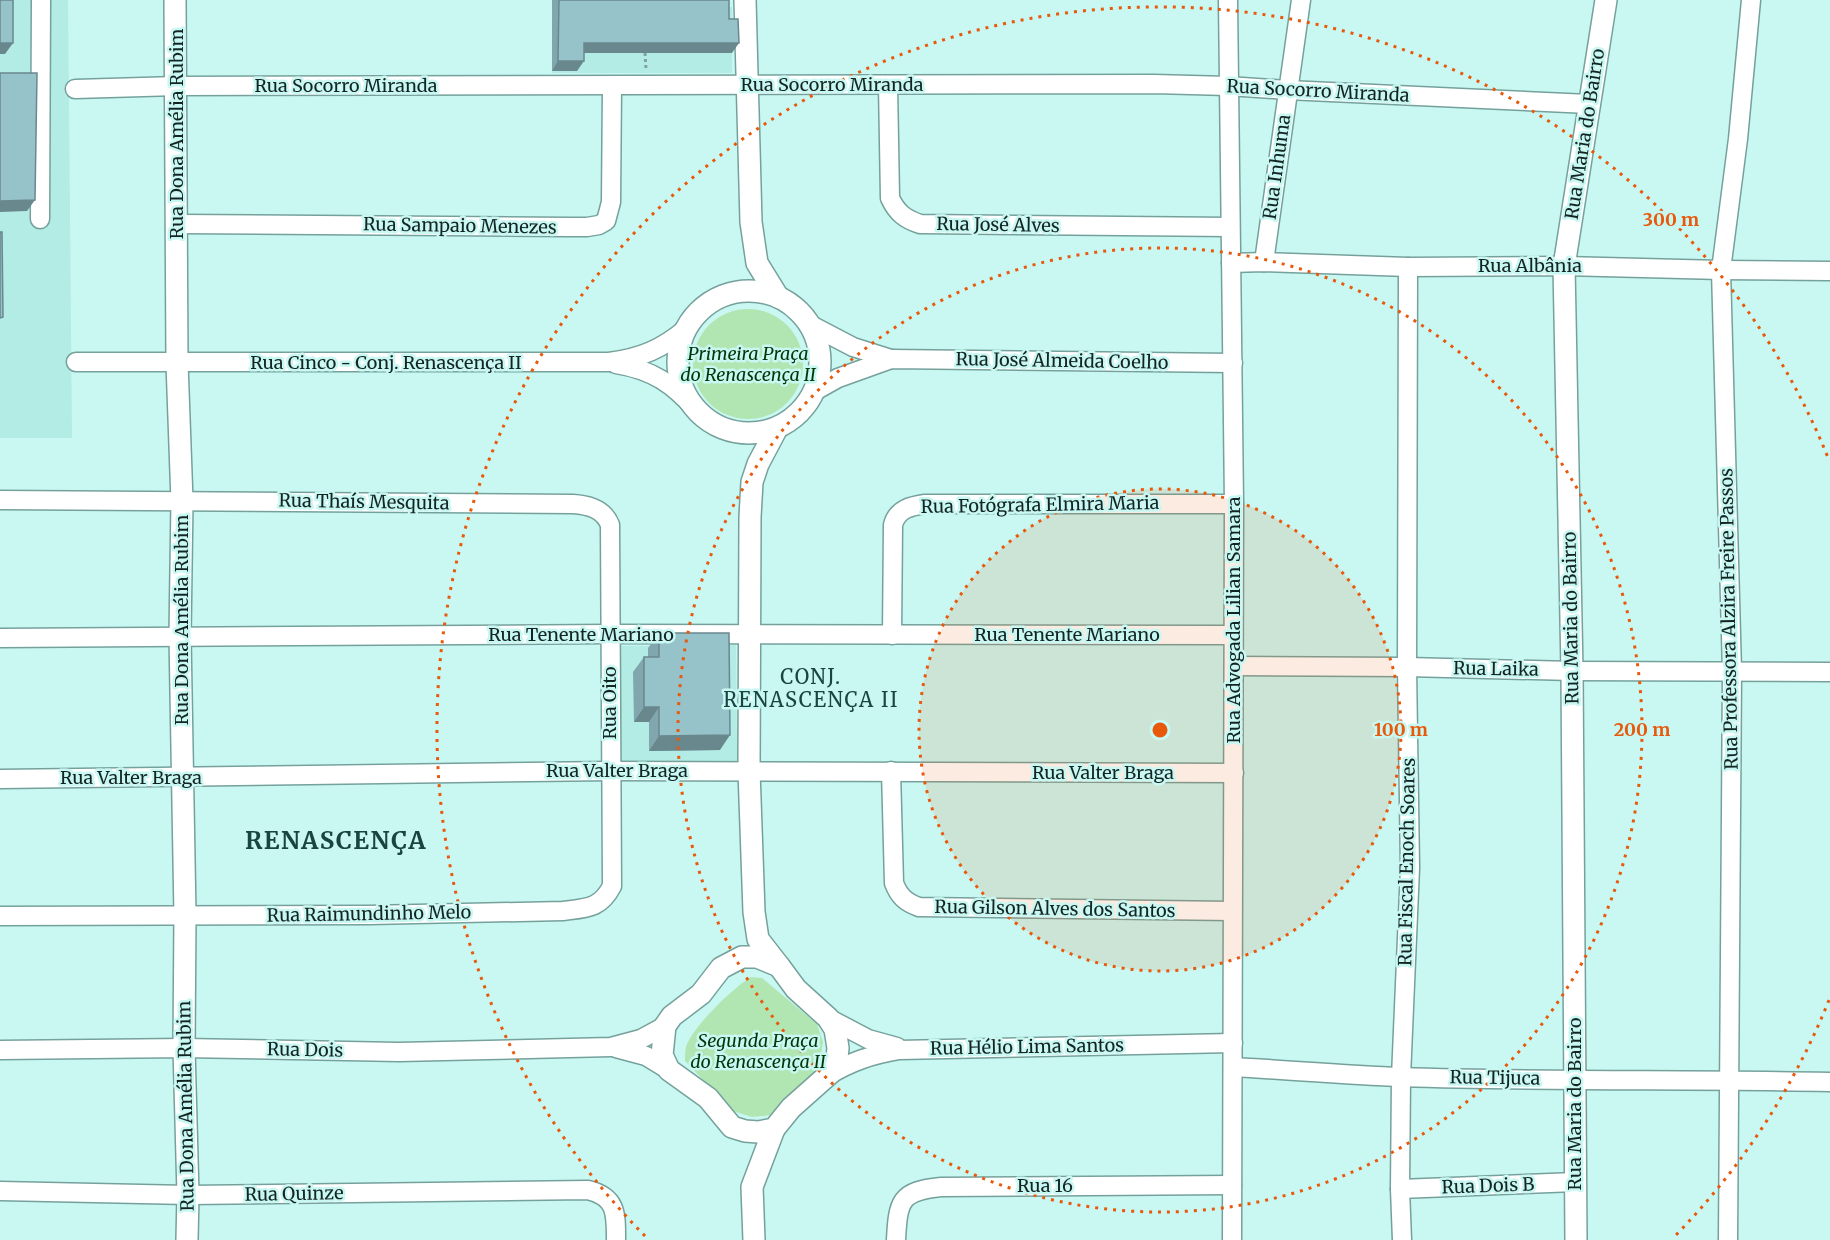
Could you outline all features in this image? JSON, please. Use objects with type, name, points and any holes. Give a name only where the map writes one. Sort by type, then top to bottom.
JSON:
[{"type":"street","points":[[40,219],[41,0]]},
{"type":"street","name":"Rua Dona Amélia Rubim","points":[[175,0],[177,363],[182,501],[180,636],[187,1240]]},
{"type":"street","points":[[745,0],[751,222],[758,263],[778,297]]},
{"type":"street","name":"Rua Advogada Lilian Samara","points":[[1228,0],[1234,504],[1232,1240]]},
{"type":"street","name":"Rua Inhuma","points":[[1264,262],[1301,0]]},
{"type":"street","name":"Rua Maria do Bairro","points":[[1576,1240],[1572,671],[1564,266],[1606,0]]},
{"type":"street","name":"Rua Professora Alzira Freire Passos","points":[[1728,1240],[1732,671],[1721,270],[1738,139],[1751,0]]},
{"type":"street","name":"Rua Socorro Miranda","points":[[75,89],[747,84],[888,86],[1154,84],[1589,104]]},
{"type":"street","name":"Rua Sampaio Menezes","points":[[178,224],[568,227],[599,225],[606,221],[611,202],[612,86]]},
{"type":"street","name":"Rua José Alves","points":[[888,86],[890,198],[899,212],[909,220],[920,224],[1230,227]]},
{"type":"street","name":"Rua Albânia","points":[[1231,263],[1830,271]]},
{"type":"street","name":"Rua Fiscal Enoch Soares","points":[[1402,1240],[1401,1077],[1410,868],[1407,667],[1407,267]]},
{"type":"street","points":[[697,411],[685,393],[678,371],[679,349],[687,328],[699,312],[714,300],[732,292],[752,290],[778,297],[798,310],[809,324],[818,345],[819,377],[802,409],[777,428],[758,464],[752,482],[749,771],[754,912],[758,939],[804,997],[828,1018],[868,1039],[887,1045],[926,1048]]},
{"type":"street","points":[[809,324],[853,347],[891,359]]},
{"type":"street","name":"Rua Cinco - Conj. Renascença II","points":[[76,362],[609,362],[631,359],[648,353],[687,328]]},
{"type":"street","points":[[813,392],[838,378],[891,359]]},
{"type":"street","name":"Rua José Almeida Coelho","points":[[891,359],[1233,363]]},
{"type":"street","points":[[609,362],[632,367],[664,381],[679,390],[697,411],[712,423],[729,431],[748,433],[777,428]]},
{"type":"street","name":"Rua Thaís Mesquita","points":[[0,500],[573,504],[590,506],[603,514],[610,525],[610,634]]},
{"type":"street","name":"Rua Fotógrafa Elmira Maria","points":[[892,635],[893,525],[906,508],[925,504],[1234,504]]},
{"type":"street","name":"Rua Tenente Mariano","points":[[0,638],[610,634],[1233,635]]},
{"type":"street","name":"Rua Oito","points":[[610,634],[610,771]]},
{"type":"street","name":"Rua Laika","points":[[1233,666],[1830,672]]},
{"type":"street","name":"Rua Valter Braga","points":[[0,779],[610,771],[1234,773]]},
{"type":"street","name":"Rua Raimundinho Melo","points":[[0,916],[369,915],[563,911],[591,908],[606,898],[612,886],[610,771]]},
{"type":"street","name":"Rua Gilson Alves dos Santos","points":[[891,771],[894,883],[903,899],[911,904],[919,907],[1232,911]]},
{"type":"street","points":[[611,1047],[641,1039],[665,1026],[672,1016],[701,994],[722,968],[742,957],[757,957],[779,966]]},
{"type":"street","points":[[754,1240],[752,1187],[774,1129],[791,1108],[836,1068],[838,1048],[835,1029],[828,1018]]},
{"type":"street","points":[[665,1026],[662,1055],[669,1070]]},
{"type":"street","name":"Rua Hélio Lima Santos","points":[[827,1076],[869,1055],[899,1050],[1233,1043]]},
{"type":"street","points":[[611,1047],[646,1056],[669,1070],[708,1098],[732,1127],[745,1131],[774,1129]]},
{"type":"street","name":"Rua Dois","points":[[0,1050],[184,1048],[399,1052],[611,1047]]},
{"type":"street","name":"Rua Tijuca","points":[[1233,1067],[1401,1077],[1830,1082]]},
{"type":"street","name":"Rua Dois B","points":[[1400,1190],[1576,1182]]},
{"type":"street","name":"Rua 16","points":[[896,1240],[898,1217],[903,1201],[913,1191],[923,1189],[1232,1185]]},
{"type":"street","name":"Rua Quinze","points":[[0,1191],[188,1195],[588,1190],[598,1193],[611,1203],[616,1220],[616,1240]]},
{"type":"shaded area","points":[[0,0],[68,0],[72,438],[0,438]]},
{"type":"shaded area","points":[[552,0],[727,0],[727,7],[732,7],[732,73],[552,73]]},
{"type":"shaded area","points":[[736,645],[737,761],[621,761],[621,646]]},
{"type":"green space","name":"Primeira Praça do Renascença II","points":[[748,309],[769,313],[787,325],[799,343],[803,364],[799,385],[787,403],[769,415],[748,419],[727,415],[709,403],[697,385],[693,364],[697,343],[709,325],[727,313]]},
{"type":"green space","name":"Segunda Praça do Renascença II","points":[[751,977],[762,978],[817,1024],[823,1042],[819,1067],[814,1077],[772,1115],[752,1117],[733,1111],[685,1061],[686,1047],[696,1029],[724,999]]},
{"type":"building","points":[[0,0],[13,0],[13,43],[0,43]]},
{"type":"building","points":[[559,0],[729,0],[729,19],[738,19],[739,43],[584,43],[584,61],[558,61]]},
{"type":"building","points":[[0,73],[37,73],[35,200],[0,201]]},
{"type":"building","points":[[0,232],[2,232],[3,317],[0,318]]},
{"type":"building","points":[[659,633],[729,633],[730,735],[659,736],[659,707],[644,707],[644,657],[659,657]]},
{"type":"district","name":"CONJ. RENASCENÇA II","points":[[811,688]]},
{"type":"district","name":"RENASCENÇA","points":[[336,841]]}]
